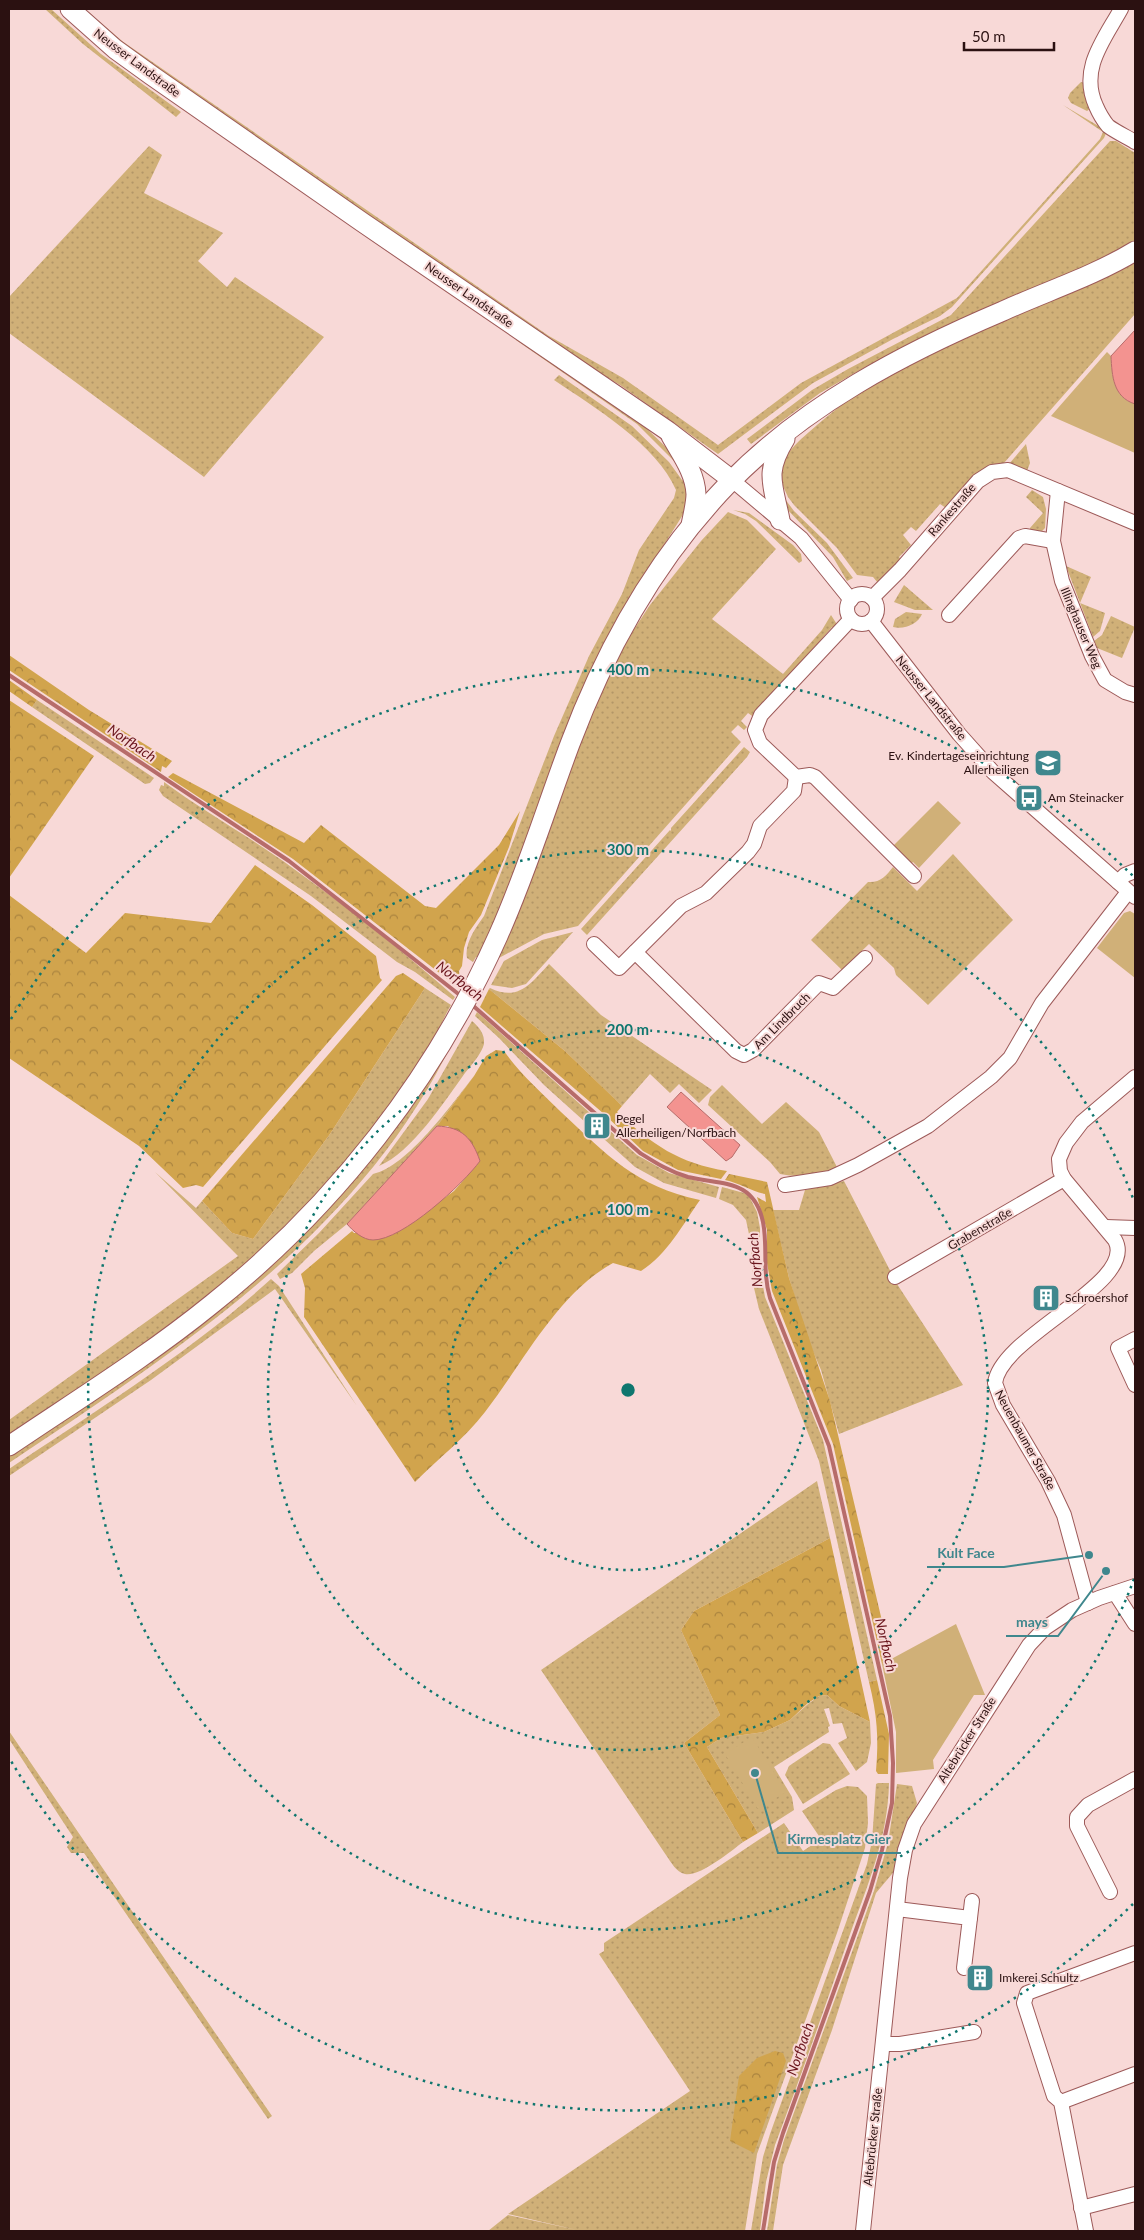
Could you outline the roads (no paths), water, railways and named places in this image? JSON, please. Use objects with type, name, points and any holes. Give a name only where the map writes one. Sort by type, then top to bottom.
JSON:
[{"type":"main road","name":"Neusser Landstraße","points":[[70,9],[115,49],[150,75],[393,244],[668,431],[732,480]]},
{"type":"main road","points":[[9,1446],[159,1344],[213,1304],[268,1257],[325,1199],[359,1160],[405,1100],[446,1036],[486,961],[508,914],[570,744],[596,681],[648,586],[691,527],[732,480],[792,429],[856,384],[925,345],[1075,281],[1135,251]]},
{"type":"main road","points":[[780,520],[771,475],[776,456],[792,429]]},
{"type":"main road","points":[[668,431],[694,479],[696,494],[691,527]]},
{"type":"street","points":[[1121,9],[1090,67],[1090,84],[1100,115],[1108,126],[1135,142]]},
{"type":"street","name":"Rankestraße","points":[[872,598],[900,570],[983,477],[992,472],[1008,470],[1135,523]]},
{"type":"street","name":"Neusser Landstraße","points":[[732,480],[801,538],[851,600]]},
{"type":"street","name":"Illinghauser Weg","points":[[1058,491],[1053,541],[1062,581],[1099,671],[1113,687],[1135,695]]},
{"type":"street","points":[[949,615],[1019,538],[1053,541]]},
{"type":"street","points":[[859,594],[872,598],[875,603],[876,612],[871,621],[861,624],[851,619],[847,609],[851,600],[859,594]]},
{"type":"street","points":[[851,619],[762,715],[755,730],[760,743],[796,776],[810,775],[815,777],[914,876]]},
{"type":"street","name":"Neusser Landstraße","points":[[871,621],[978,756],[1026,802],[1127,890]]},
{"type":"street","points":[[594,944],[619,968],[681,906],[706,893],[748,852],[754,844],[760,826],[793,794],[796,788],[796,776]]},
{"type":"street","points":[[785,1186],[830,1178],[885,1151],[928,1126],[991,1077],[1010,1058],[1042,1003],[1127,890],[1125,875],[1135,871]]},
{"type":"street","name":"Am Lindbruch","points":[[635,952],[736,1051],[744,1054],[753,1050],[819,983],[833,988],[866,958]]},
{"type":"street","points":[[1064,1179],[1060,1171],[1059,1160],[1068,1138],[1082,1122],[1135,1077]]},
{"type":"street","name":"Neuenbaumer Straße","points":[[1064,1179],[1106,1227],[1116,1242],[1119,1250],[1117,1260],[1112,1269],[1086,1293],[1027,1339],[1003,1365],[995,1383],[1003,1405],[1060,1506],[1070,1531],[1088,1603]]},
{"type":"street","name":"Grabenstraße","points":[[895,1277],[1064,1179]]},
{"type":"street","points":[[1106,1227],[1135,1228]]},
{"type":"street","points":[[1135,1339],[1118,1348],[1135,1385]]},
{"type":"street","name":"Altebrücker Straße","points":[[863,2231],[897,1909],[905,1850],[914,1824],[1029,1645],[1054,1622],[1088,1603],[1135,1586]]},
{"type":"street","points":[[1115,1593],[1135,1624]]},
{"type":"street","points":[[1110,1892],[1077,1826],[1077,1817],[1088,1805],[1135,1778]]},
{"type":"street","points":[[964,1968],[972,1901]]},
{"type":"street","points":[[897,1909],[970,1918]]},
{"type":"street","points":[[1086,2231],[1061,2102],[1054,2096],[1024,2003],[1027,1993],[1135,1953]]},
{"type":"street","points":[[883,2044],[900,2044],[974,2032]]},
{"type":"street","points":[[1061,2102],[1135,2074]]},
{"type":"street","points":[[1081,2208],[1135,2194]]},
{"type":"waterway","name":"Norfbach","points":[[9,675],[289,861],[461,996]]},
{"type":"waterway","name":"Norfbach","points":[[470,1003],[640,1153],[675,1173],[735,1186],[745,1191],[752,1198],[759,1208],[763,1222],[766,1278],[770,1298],[829,1446],[890,1716],[893,1763],[892,1803],[882,1850],[870,1891],[774,2162],[763,2231]]},
{"type":"place","name":"Ev. Kindertageseinrichtung Allerheiligen","points":[[1048,763]]},
{"type":"place","name":"Am Steinacker","points":[[1029,798]]},
{"type":"place","name":"Pegel Allerheiligen/Norfbach","points":[[597,1126]]},
{"type":"place","name":"Schroershof","points":[[1046,1298]]},
{"type":"place","name":"Kult Face","points":[[1089,1555]]},
{"type":"place","name":"mays","points":[[1106,1571]]},
{"type":"place","name":"Kirmesplatz Gier","points":[[755,1773]]},
{"type":"place","name":"Imkerei Schultz","points":[[980,1978]]}]
